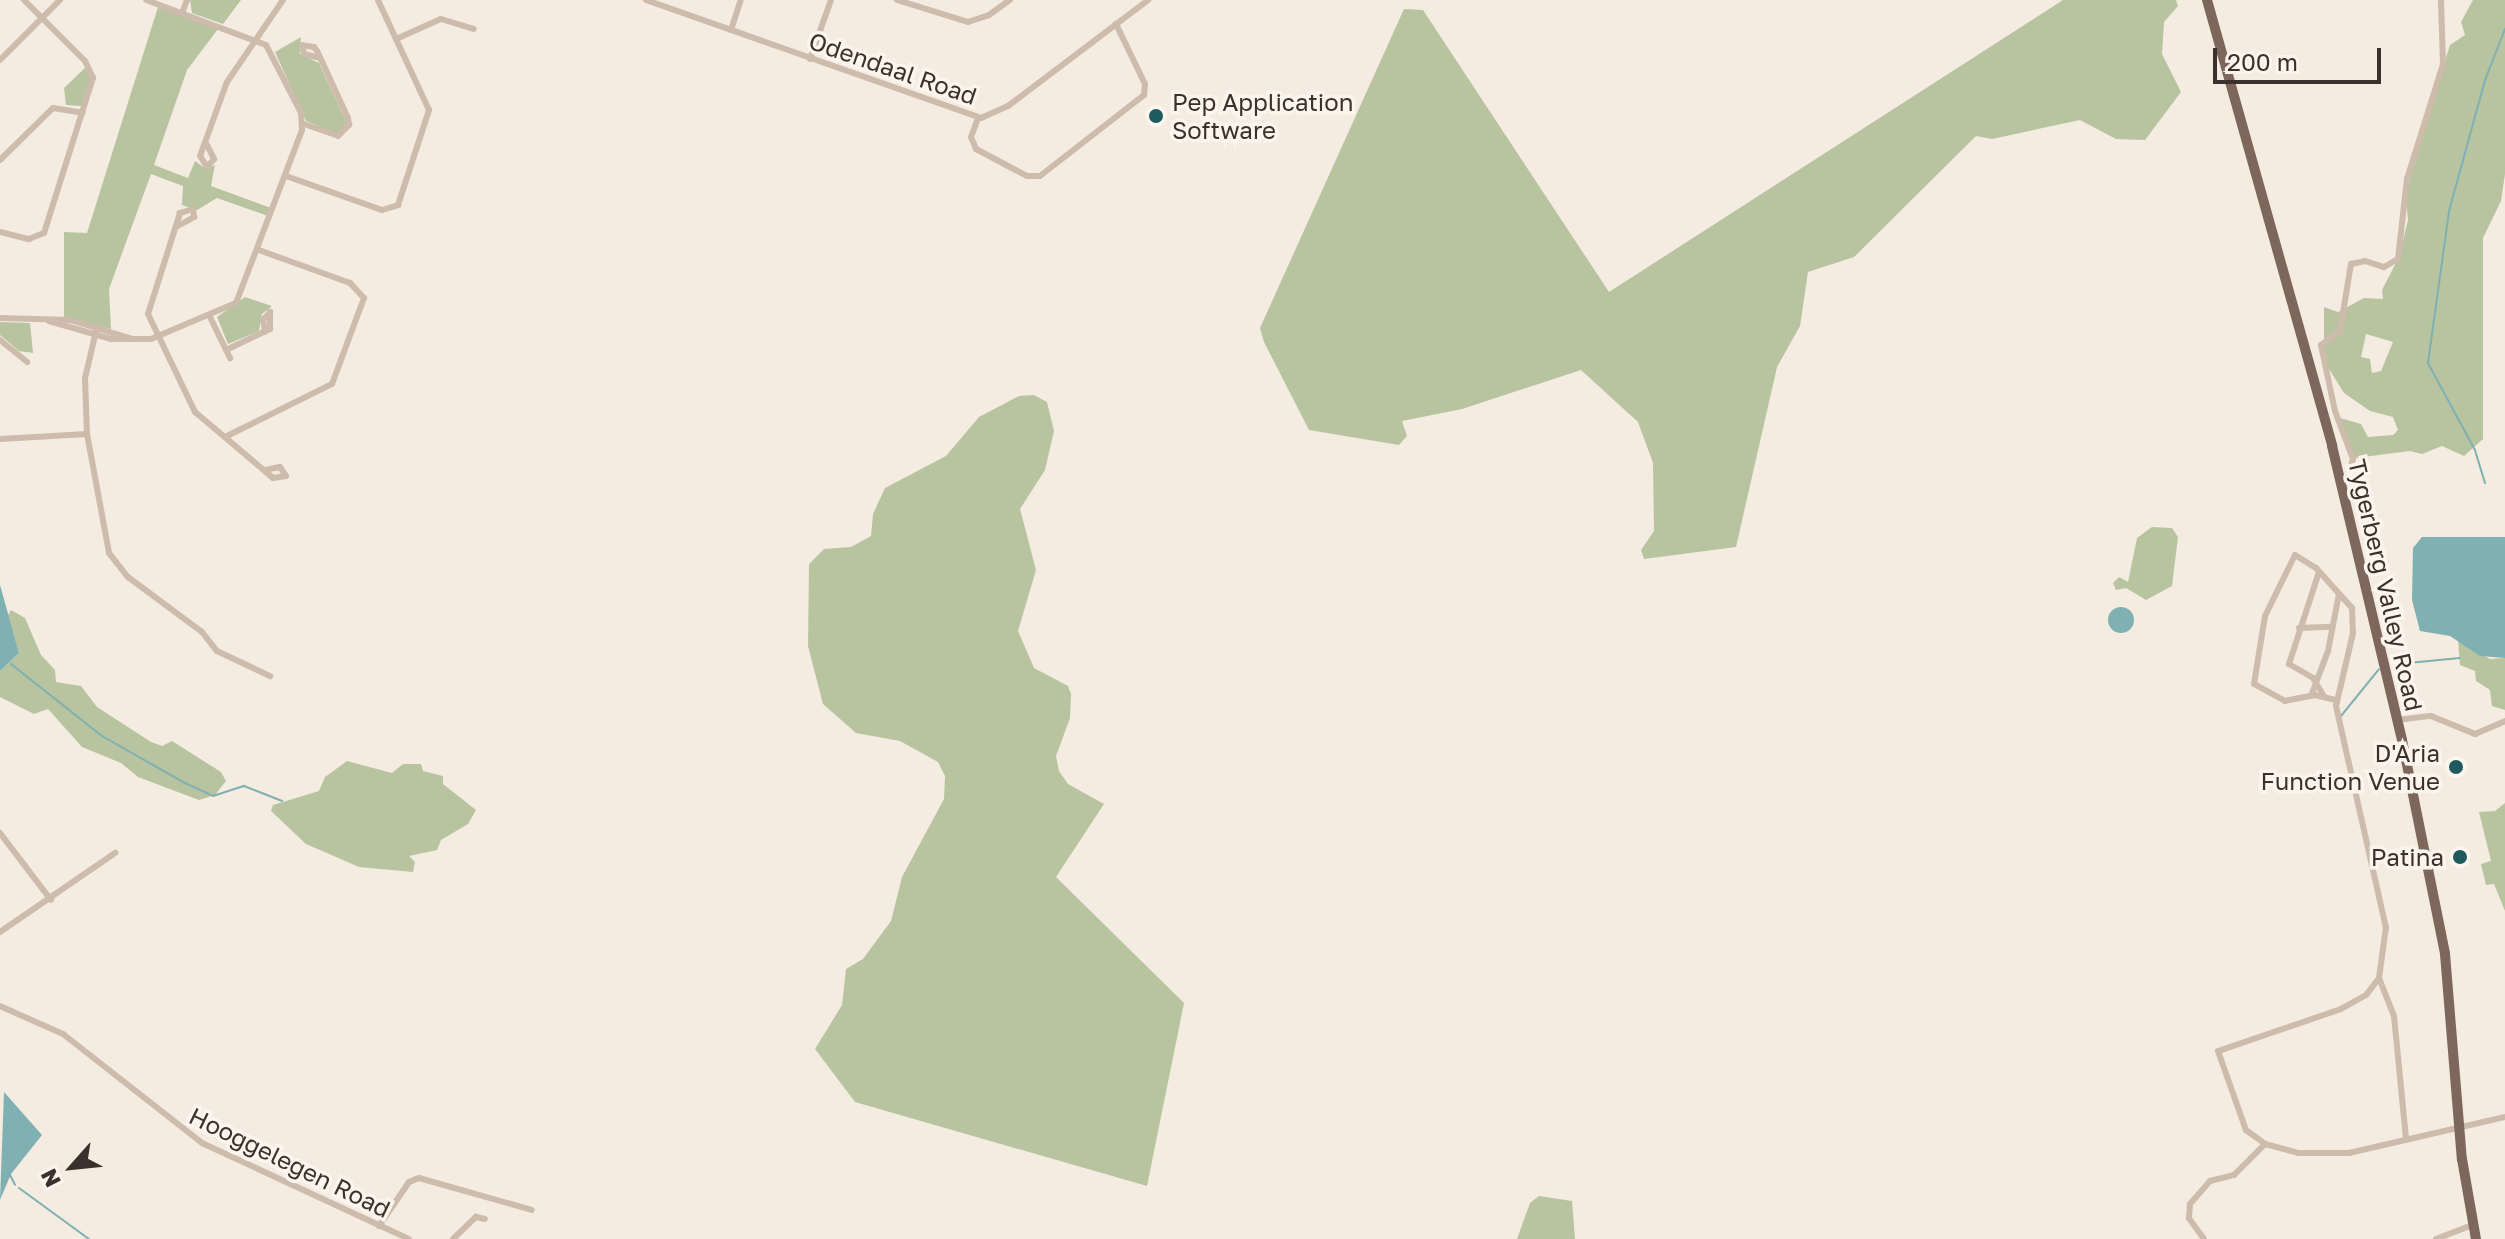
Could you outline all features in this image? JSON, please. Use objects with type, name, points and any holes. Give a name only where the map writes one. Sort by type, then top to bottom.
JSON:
[{"type":"main road","name":"Tygerberg Valley Road","points":[[2207,0],[2372,606],[2397,720],[2440,920],[2459,1126],[2476,1239]]},
{"type":"street","points":[[0,232],[29,239],[44,233],[83,113],[91,69],[24,0]]},
{"type":"street","points":[[0,60],[60,0]]},
{"type":"street","points":[[49,321],[95,336],[160,338],[210,317],[241,297],[304,124],[273,55],[257,40],[146,0]]},
{"type":"street","points":[[182,13],[187,0]]},
{"type":"street","points":[[206,143],[227,82],[283,0]]},
{"type":"street","points":[[286,176],[382,210],[397,206],[429,115],[378,0]]},
{"type":"street","name":"Odendaal Road","points":[[646,0],[978,118],[1008,106],[1148,0]]},
{"type":"street","points":[[731,30],[741,0]]},
{"type":"street","points":[[810,59],[831,0]]},
{"type":"street","points":[[897,0],[968,22],[1010,0]]},
{"type":"street","points":[[921,9],[926,0]]},
{"type":"street","points":[[2351,466],[2321,345],[2340,331],[2351,264],[2365,261],[2384,267],[2398,259],[2407,179],[2443,64],[2441,0]]},
{"type":"street","points":[[396,39],[441,19],[473,29]]},
{"type":"street","points":[[978,118],[971,137],[976,149],[1027,176],[1040,176],[1144,95],[1145,84],[1116,24]]},
{"type":"street","points":[[304,124],[338,136],[349,125],[320,58]]},
{"type":"street","points":[[0,160],[53,108],[83,113]]},
{"type":"street","points":[[176,227],[147,309],[193,410],[265,470]]},
{"type":"street","points":[[225,437],[332,384],[364,298],[350,283],[259,250]]},
{"type":"street","points":[[210,317],[228,354],[265,332]]},
{"type":"street","points":[[0,318],[97,327],[133,339]]},
{"type":"street","points":[[97,327],[85,378],[87,434],[109,553],[128,577],[202,632],[217,651],[270,676]]},
{"type":"street","points":[[0,340],[27,362]]},
{"type":"street","points":[[0,439],[87,434]]},
{"type":"street","points":[[2336,700],[2324,696],[2279,699],[2257,689],[2254,680],[2265,616],[2289,560],[2298,556],[2319,572],[2352,608],[2353,633],[2336,700],[2386,927],[2379,978],[2394,1016],[2406,1138]]},
{"type":"street","points":[[2319,572],[2289,665],[2318,683],[2324,696]]},
{"type":"street","points":[[2311,696],[2318,683],[2339,594]]},
{"type":"street","points":[[2352,608],[2372,606]]},
{"type":"street","points":[[2299,628],[2332,627]]},
{"type":"street","points":[[2397,720],[2431,716],[2475,734],[2505,721]]},
{"type":"street","points":[[0,833],[51,900]]},
{"type":"street","points":[[0,932],[51,900],[115,853]]},
{"type":"street","points":[[2379,978],[2366,995],[2341,1009],[2218,1051],[2243,1127],[2265,1144],[2304,1154],[2349,1153],[2505,1117]]},
{"type":"street","points":[[2366,995],[2386,997]]},
{"type":"street","name":"Hooggelegen Road","points":[[0,1006],[63,1034],[202,1143],[409,1239]]},
{"type":"street","points":[[2204,1239],[2189,1218],[2190,1204],[2210,1181],[2234,1175],[2265,1144]]},
{"type":"street","points":[[379,1226],[409,1182],[419,1178],[532,1210]]},
{"type":"street","points":[[453,1239],[476,1217],[485,1219]]},
{"type":"street","points":[[2436,1239],[2473,1225]]},
{"type":"green space","points":[[190,0],[241,0],[223,24],[192,13]]},
{"type":"green space","points":[[2063,0],[2176,0],[2178,6],[2164,22],[2162,54],[2181,92],[2145,140],[2116,139],[2080,120],[1992,139],[1976,136],[1854,257],[1808,272],[1800,326],[1777,367],[1736,547],[1644,559],[1641,550],[1654,531],[1653,463],[1638,422],[1581,370],[1462,409],[1402,421],[1407,436],[1399,445],[1309,430],[1264,342],[1260,328],[1404,9],[1423,10],[1609,292]]},
{"type":"green space","points":[[2473,0],[2505,0],[2505,174],[2501,201],[2483,238],[2483,439],[2464,456],[2442,446],[2422,454],[2410,451],[2355,458],[2340,418],[2361,424],[2368,437],[2393,435],[2398,430],[2393,417],[2370,411],[2344,393],[2324,361],[2324,307],[2338,312],[2364,298],[2383,299],[2382,290],[2399,257],[2408,220],[2406,199],[2416,152],[2450,45],[2465,35],[2461,22]],"holes":[[[2366,334],[2393,342],[2381,371],[2372,373],[2370,359],[2361,357]]]},
{"type":"green space","points":[[158,7],[218,29],[187,70],[154,165],[188,178],[195,161],[206,169],[215,165],[211,186],[271,208],[268,216],[217,198],[197,210],[182,205],[183,186],[151,174],[109,289],[111,329],[64,317],[64,232],[87,233]]},
{"type":"green space","points":[[301,37],[300,54],[319,63],[347,123],[344,131],[336,133],[306,121],[275,52]]},
{"type":"green space","points":[[87,66],[90,79],[81,106],[66,105],[64,88]]},
{"type":"green space","points":[[245,297],[272,306],[262,314],[259,331],[228,344],[217,317]]},
{"type":"green space","points":[[0,322],[30,323],[33,353],[19,351],[0,335]]},
{"type":"green space","points":[[1034,395],[1047,402],[1054,431],[1045,470],[1020,509],[1036,570],[1018,631],[1034,668],[1068,686],[1071,694],[1070,718],[1056,756],[1059,771],[1068,784],[1104,804],[1056,877],[1184,1003],[1147,1186],[855,1102],[815,1049],[842,1005],[846,969],[863,959],[891,921],[902,877],[944,799],[945,776],[938,762],[900,741],[856,733],[823,704],[808,646],[809,564],[824,549],[851,547],[871,536],[873,514],[885,488],[946,456],[979,417],[1019,396]]},
{"type":"green space","points":[[2152,527],[2172,528],[2178,537],[2172,586],[2146,600],[2126,588],[2116,590],[2113,583],[2119,577],[2128,582],[2137,538]]},
{"type":"green space","points":[[11,610],[25,618],[41,655],[55,670],[56,682],[81,686],[97,707],[151,742],[162,746],[172,741],[221,772],[226,781],[215,795],[199,800],[138,777],[121,763],[82,747],[48,709],[34,714],[0,697],[0,671],[19,653],[8,615]]},
{"type":"green space","points":[[2458,640],[2490,659],[2505,658],[2505,710],[2492,706],[2490,690],[2476,681],[2475,671],[2460,665]]},
{"type":"green space","points":[[347,761],[392,773],[403,764],[421,764],[423,771],[443,776],[443,784],[476,810],[468,824],[441,840],[437,850],[409,856],[415,862],[413,872],[359,867],[306,844],[271,811],[273,805],[319,791],[325,777]]},
{"type":"green space","points":[[2505,803],[2505,911],[2494,884],[2486,885],[2481,864],[2491,861],[2479,812],[2495,811]]},
{"type":"green space","points":[[1539,1196],[1572,1201],[1575,1239],[1517,1239],[1530,1203]]},
{"type":"water","points":[[2422,537],[2505,537],[2505,658],[2480,656],[2450,636],[2420,631],[2412,600],[2413,548]]},
{"type":"water","points":[[0,585],[19,653],[0,671]]},
{"type":"water","points":[[2121,607],[2130,611],[2134,620],[2130,629],[2121,633],[2112,629],[2108,620],[2112,611]]},
{"type":"water","points":[[4,1092],[42,1135],[11,1174],[0,1200]]},
{"type":"waterway","points":[[2485,483],[2475,450],[2428,363],[2449,211],[2485,80],[2505,29]]},
{"type":"waterway","points":[[2398,664],[2460,658]]},
{"type":"waterway","points":[[11,664],[102,736],[183,782],[213,796],[244,786],[282,801]]},
{"type":"waterway","points":[[2341,716],[2379,669]]},
{"type":"waterway","points":[[10,1175],[15,1185]]},
{"type":"waterway","points":[[19,1188],[89,1239]]},
{"type":"place","name":"Pep Application Software","points":[[1156,116]]},
{"type":"place","name":"D'Aria Function Venue","points":[[2456,767]]},
{"type":"place","name":"Patina","points":[[2460,857]]}]
